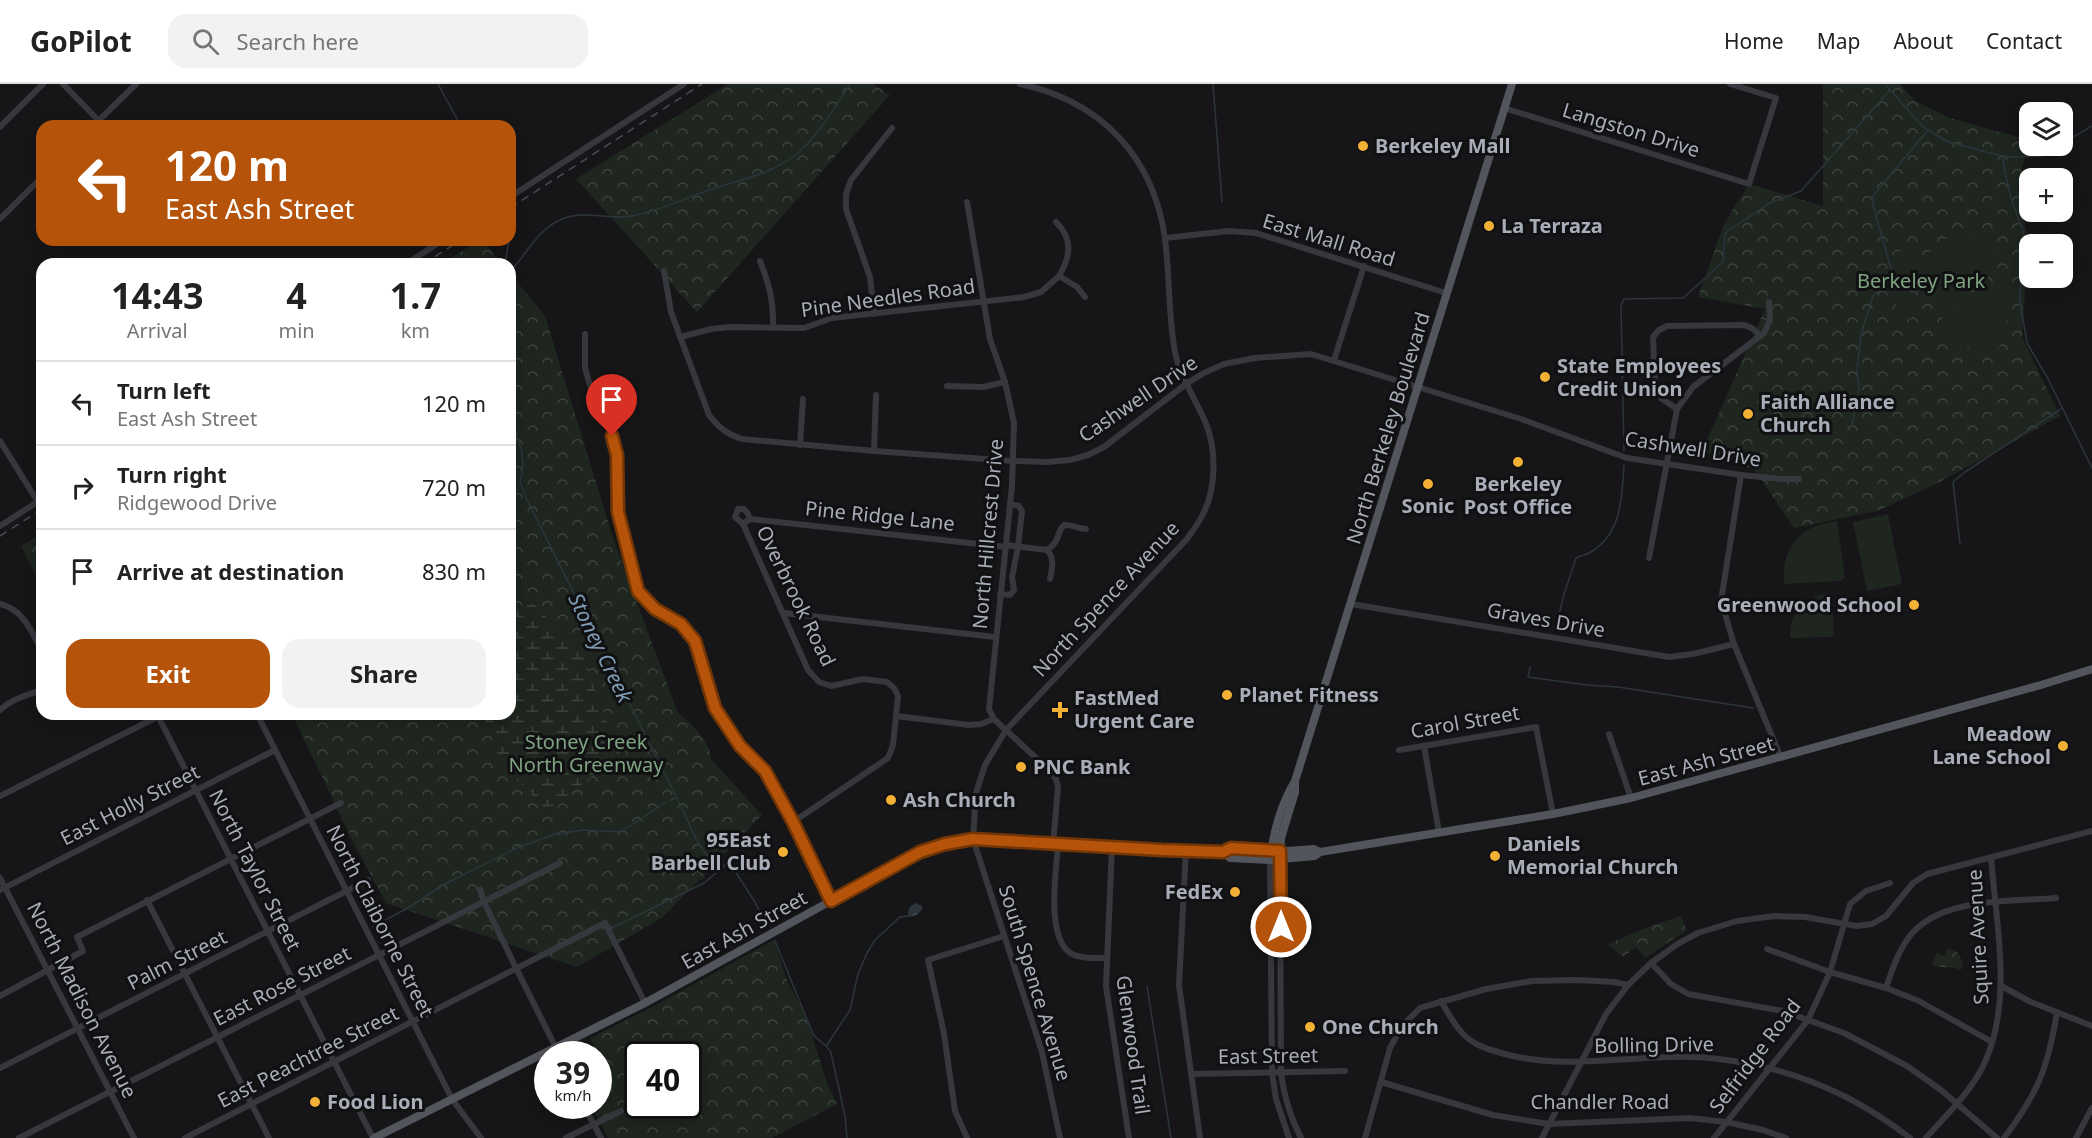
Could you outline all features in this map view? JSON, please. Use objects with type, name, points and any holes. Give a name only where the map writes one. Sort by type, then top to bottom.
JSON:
[{"type":"main road","name":"North Berkeley Boulevard","points":[[1276,855],[1277,827],[1288,791],[1295,781],[1512,84]]},
{"type":"main road","name":"East Ash Street","points":[[1223,852],[1230,858],[1276,855],[1314,849],[1320,852],[1553,814],[1631,798],[1781,758],[2092,669]]},
{"type":"main road","name":"North Berkeley Boulevard","points":[[1276,855],[1295,792],[1295,781]]},
{"type":"main road","points":[[1251,849],[1265,843],[1277,827]]},
{"type":"main road","name":"East Ash Street","points":[[575,1041],[920,852],[945,844],[973,839],[1223,852],[1231,848],[1251,849],[1276,855]]},
{"type":"main road","name":"East Ash Street","points":[[374,1138],[534,1062]]},
{"type":"street","points":[[0,127],[43,84]]},
{"type":"street","points":[[63,84],[93,120]]},
{"type":"street","points":[[99,120],[136,84]]},
{"type":"street","points":[[516,193],[684,84]]},
{"type":"street","name":"North Spence Avenue","points":[[973,839],[976,793],[985,765],[1006,730],[1187,539],[1203,515],[1210,491],[1213,464],[1205,422],[1186,384],[1175,354],[1165,238],[1155,195],[1135,157],[1105,122],[1068,99],[1020,84]]},
{"type":"street","name":"Langston Drive","points":[[1504,108],[1749,184],[1776,98],[1730,84]]},
{"type":"street","points":[[874,314],[870,277],[846,209],[846,194],[851,180],[892,128]]},
{"type":"street","points":[[0,219],[36,183]]},
{"type":"street","name":"North Hillcrest Drive","points":[[967,202],[990,339],[1005,382],[1014,423],[1010,504],[989,709],[994,719]]},
{"type":"street","points":[[1056,222],[1065,231],[1069,252],[1059,276],[1077,288],[1085,297]]},
{"type":"street","name":"East Mall Road","points":[[1165,238],[1229,231],[1256,233],[1446,293]]},
{"type":"street","points":[[415,258],[434,246]]},
{"type":"street","points":[[760,261],[774,304],[772,326]]},
{"type":"street","points":[[1334,360],[1364,266]]},
{"type":"street","name":"Cashwell Drive","points":[[664,271],[671,312],[709,416],[729,435],[742,439],[874,452],[1058,461],[1088,455],[1104,447],[1186,384],[1224,364],[1256,358],[1311,354],[1521,419],[1627,458],[1741,475],[1799,479]]},
{"type":"street","name":"Pine Needles Road","points":[[680,337],[711,329],[731,327],[804,328],[832,318],[1024,297],[1041,292],[1059,276]]},
{"type":"street","points":[[1648,558],[1677,409],[1693,387],[1761,336],[1770,320],[1769,302]]},
{"type":"street","points":[[1677,409],[1661,398],[1655,386],[1653,340],[1659,330],[1667,326],[1744,325],[1752,328],[1761,336]]},
{"type":"street","points":[[585,334],[585,368],[592,392],[612,436],[617,455],[618,512],[638,591],[655,609],[681,624],[695,641],[715,708],[736,741],[765,771],[793,822],[831,901]]},
{"type":"street","points":[[947,386],[983,387],[1005,382]]},
{"type":"street","points":[[874,452],[876,395]]},
{"type":"street","points":[[800,445],[803,399]]},
{"type":"street","points":[[1,445],[36,495]]},
{"type":"street","points":[[1741,475],[1721,601],[1734,644],[1781,758]]},
{"type":"street","points":[[0,526],[36,504]]},
{"type":"street","points":[[1000,594],[1008,595],[1013,592],[1012,577],[1018,547],[1021,508],[1016,504],[1010,504]]},
{"type":"street","name":"Overbrook Road","points":[[743,524],[750,519],[744,509],[738,509],[735,518],[743,524],[808,670],[819,682],[831,686],[863,679],[887,682],[894,687],[898,696],[896,716]]},
{"type":"street","name":"Pine Ridge Lane","points":[[750,519],[1006,547]]},
{"type":"street","points":[[1047,550],[1057,542],[1060,529],[1064,525],[1086,529]]},
{"type":"street","points":[[1006,547],[1014,550],[1018,547],[1047,550],[1052,556],[1050,579]]},
{"type":"street","points":[[0,604],[17,610],[36,640]]},
{"type":"street","name":"Graves Drive","points":[[1351,604],[1669,657],[1734,644]]},
{"type":"street","points":[[784,613],[995,637]]},
{"type":"street","points":[[0,710],[24,695],[36,692]]},
{"type":"street","points":[[793,822],[888,758],[893,745],[896,716],[969,725],[981,724],[994,719],[1056,778],[1058,787],[1055,905],[1058,935],[1063,945],[1071,953],[1080,957],[1107,958]]},
{"type":"street","points":[[0,796],[149,720]]},
{"type":"street","name":"North Taylor Street","points":[[161,720],[374,1138]]},
{"type":"street","name":"North Claiborne Street","points":[[260,720],[452,1099],[481,1138]]},
{"type":"street","name":"Carol Street","points":[[1399,750],[1536,727],[1553,814]]},
{"type":"street","points":[[1609,734],[1631,798]]},
{"type":"street","points":[[1424,746],[1439,831]]},
{"type":"street","name":"East Holly Street","points":[[2,889],[275,750]]},
{"type":"street","points":[[0,996],[83,951],[77,937],[341,803]]},
{"type":"street","points":[[1542,1138],[1606,1014],[1628,985],[1651,963],[1679,943],[1698,933],[1737,921],[1774,916],[1805,917],[1857,926],[1872,924],[1886,916],[1913,883],[1927,874],[2092,831]]},
{"type":"street","name":"South Spence Avenue","points":[[973,839],[1042,1052],[1060,1138]]},
{"type":"street","name":"Glenwood Trail","points":[[1112,848],[1106,986],[1129,1138]]},
{"type":"street","points":[[1186,850],[1179,985],[1200,1138]]},
{"type":"street","points":[[1276,855],[1281,1073],[1284,1093],[1301,1138]]},
{"type":"street","points":[[1276,855],[1272,1073],[1276,1099],[1289,1138]]},
{"type":"street","name":"Squire Avenue","points":[[1926,1138],[1973,1082],[1985,1062],[1998,1019],[2001,986],[1991,857]]},
{"type":"street","name":"East Rose Street","points":[[19,1138],[560,863]]},
{"type":"street","name":"North Madison Avenue","points":[[0,878],[2,889],[48,971],[134,1138]]},
{"type":"street","name":"Palm Street","points":[[0,1068],[186,975],[368,880]]},
{"type":"street","name":"Selfridge Road","points":[[1714,1138],[1808,1020],[1830,972],[1850,904],[1866,891],[1890,883]]},
{"type":"street","points":[[480,889],[484,902],[552,1041]]},
{"type":"street","points":[[1886,988],[1900,952],[1910,936],[1925,922],[1944,911],[1969,906],[2056,898]]},
{"type":"street","points":[[147,900],[269,1138]]},
{"type":"street","name":"East Peachtree Street","points":[[185,1138],[605,923],[645,1003]]},
{"type":"street","points":[[967,1138],[955,1111],[944,1034],[928,960],[1004,936]]},
{"type":"street","points":[[1767,949],[1919,1000],[1992,1042]]},
{"type":"street","points":[[1651,963],[1671,984],[1688,993],[1783,1011],[1844,1033],[1883,1053],[1941,1090],[1998,1138]]},
{"type":"street","points":[[1365,1138],[1390,1048],[1402,1026],[1420,1008],[1486,989],[1532,981],[1576,980],[1628,985]]},
{"type":"street","points":[[2001,986],[2092,1026]]},
{"type":"street","name":"Bolling Drive","points":[[1441,1001],[1465,1036],[1485,1049],[1515,1057],[1553,1062],[1582,1063],[1673,1057],[1717,1058],[1770,1067],[1804,1078],[1854,1100],[1910,1138]]},
{"type":"street","points":[[2004,1138],[2024,1112],[2038,1086],[2051,1047],[2057,1012]]},
{"type":"street","name":"East Street","points":[[1191,1074],[1345,1071]]},
{"type":"street","name":"Chandler Road","points":[[1381,1082],[1493,1115],[1549,1124],[1690,1118],[1726,1122],[1763,1130],[1786,1138]]},
{"type":"street","points":[[2076,1138],[2092,1108]]},
{"type":"street","points":[[566,1138],[621,1111]]},
{"type":"street","points":[[591,1119],[601,1138]]},
{"type":"green space","points":[[728,84],[873,84],[890,95],[697,312],[576,179]]},
{"type":"green space","name":"Berkeley Park","points":[[1821,84],[1900,84],[1915,101],[1950,118],[2019,137],[2019,156],[2025,156],[2022,168],[2019,168],[2019,222],[2024,222],[2027,234],[2019,234],[2019,288],[2025,288],[2022,337],[2060,416],[1936,484],[1877,511],[1794,528],[1754,469],[1702,451],[1765,309],[1698,297],[1724,224],[1749,184],[1823,206],[1823,87]]},
{"type":"green space","points":[[1993,234],[1994,243],[1989,267],[1981,281],[1969,293],[1989,288],[2011,291],[2004,334],[1998,349],[1994,354],[1935,340],[1943,317],[1960,299],[1938,304],[1930,264],[1931,245],[1946,239]]},
{"type":"green space","points":[[470,246],[487,246],[497,258],[451,258]]},
{"type":"green space","points":[[1915,249],[1918,270],[1896,273],[1894,252]]},
{"type":"green space","name":"Stoney Creek North Greenway","points":[[516,280],[545,316],[613,538],[678,713],[702,737],[709,749],[711,756],[709,757],[762,815],[704,875],[705,878],[698,881],[663,917],[577,967],[386,903],[353,842],[295,720],[516,720]]},
{"type":"green space","points":[[1909,291],[1923,303],[1910,319],[1895,306]]},
{"type":"green space","points":[[1888,514],[1902,584],[1867,591],[1853,522]]},
{"type":"green space","points":[[1837,521],[1845,577],[1841,581],[1784,584],[1786,559],[1795,540],[1813,527]]},
{"type":"green space","points":[[36,537],[36,575],[21,546]]},
{"type":"green space","points":[[1823,594],[1832,594],[1834,635],[1790,638],[1794,616],[1798,610],[1809,600]]},
{"type":"green space","points":[[534,604],[583,656],[619,755],[548,811],[501,764],[485,720],[516,720],[516,607]]},
{"type":"green space","points":[[1681,916],[1687,930],[1645,958],[1636,947],[1621,956],[1608,944],[1653,925]]},
{"type":"green space","points":[[774,940],[787,981],[805,1014],[828,1086],[837,1104],[772,1138],[608,1138],[598,1119],[612,1119],[612,1041],[592,1041],[590,1038],[656,1005]]},
{"type":"green space","points":[[1948,948],[1958,953],[1963,963],[1961,970],[1932,964],[1937,953],[1944,956]]},
{"type":"water","points":[[915,903],[922,906],[922,910],[908,917],[909,908]]},
{"type":"waterway","name":"Stoney Creek","points":[[438,84],[458,120]]},
{"type":"waterway","points":[[516,264],[538,236],[560,220],[577,215],[623,217],[642,214],[781,165],[801,150],[815,135],[850,84]]},
{"type":"waterway","points":[[1213,84],[1222,202]]},
{"type":"waterway","points":[[1885,84],[1923,127],[1948,142],[2006,157],[2041,156]]},
{"type":"waterway","points":[[1624,451],[1621,306],[1624,299],[1683,298],[1723,262],[1725,233],[1768,204],[1801,191],[1890,90]]},
{"type":"waterway","points":[[2073,137],[2092,126]]},
{"type":"waterway","points":[[1852,426],[1859,388],[1857,369],[1861,334],[1873,296],[1893,276],[1873,205],[1873,196],[1927,131]]},
{"type":"waterway","points":[[2002,156],[2010,195],[2026,244],[2021,271],[2020,301],[2027,343],[2047,377],[2092,468]]},
{"type":"waterway","name":"Stoney Creek","points":[[506,258],[508,246]]},
{"type":"waterway","points":[[1960,544],[1953,482],[2061,409]]},
{"type":"waterway","name":"Stoney Creek","points":[[516,431],[522,452],[523,467],[520,482],[525,496],[699,845],[707,855],[735,871],[755,902],[767,927]]},
{"type":"waterway","points":[[1558,619],[1576,558],[1600,545],[1614,526],[1621,502],[1624,465]]},
{"type":"waterway","points":[[1530,667],[1528,677],[1618,687],[1753,708]]},
{"type":"waterway","points":[[670,800],[676,798]]},
{"type":"waterway","points":[[373,927],[443,885],[519,847],[556,834],[583,830],[621,832],[666,802]]},
{"type":"waterway","points":[[612,928],[704,883],[726,865]]},
{"type":"waterway","points":[[827,1045],[850,1010],[858,974],[875,940],[900,917],[908,916]]},
{"type":"waterway","name":"Stoney Creek","points":[[775,941],[813,1034],[831,1053],[845,1116],[847,1138]]},
{"type":"waterway","points":[[1147,986],[1171,1138]]},
{"type":"railway","points":[[516,204],[702,84]]},
{"type":"railway","points":[[432,258],[452,246]]},
{"type":"railway","points":[[0,536],[36,513]]},
{"type":"place","name":"Berkeley Mall","points":[[1363,146]]},
{"type":"place","name":"La Terraza","points":[[1489,226]]},
{"type":"place","name":"State Employees Credit Union","points":[[1545,377]]},
{"type":"place","name":"Faith Alliance Church","points":[[1748,414]]},
{"type":"place","name":"Berkeley Post Office","points":[[1518,462]]},
{"type":"place","name":"Sonic","points":[[1428,484]]},
{"type":"place","name":"Greenwood School","points":[[1914,605]]},
{"type":"place","name":"Planet Fitness","points":[[1227,695]]},
{"type":"place","name":"FastMed Urgent Care","points":[[1060,710]]},
{"type":"place","name":"Meadow Lane School","points":[[2063,746]]},
{"type":"place","name":"PNC Bank","points":[[1021,767]]},
{"type":"place","name":"Ash Church","points":[[891,800]]},
{"type":"place","name":"95East Barbell Club","points":[[783,852]]},
{"type":"place","name":"Daniels Memorial Church","points":[[1495,856]]},
{"type":"place","name":"FedEx","points":[[1235,892]]},
{"type":"place","name":"One Church","points":[[1310,1027]]},
{"type":"place","name":"Food Lion","points":[[315,1102]]},
{"type":"route","points":[[612,436],[617,455],[618,512],[638,591],[655,609],[681,624],[695,641],[715,708],[731,735],[765,771],[793,822],[831,901],[920,852],[945,844],[973,839],[1175,851],[1223,852],[1231,848],[1280,851],[1281,927]]}]
